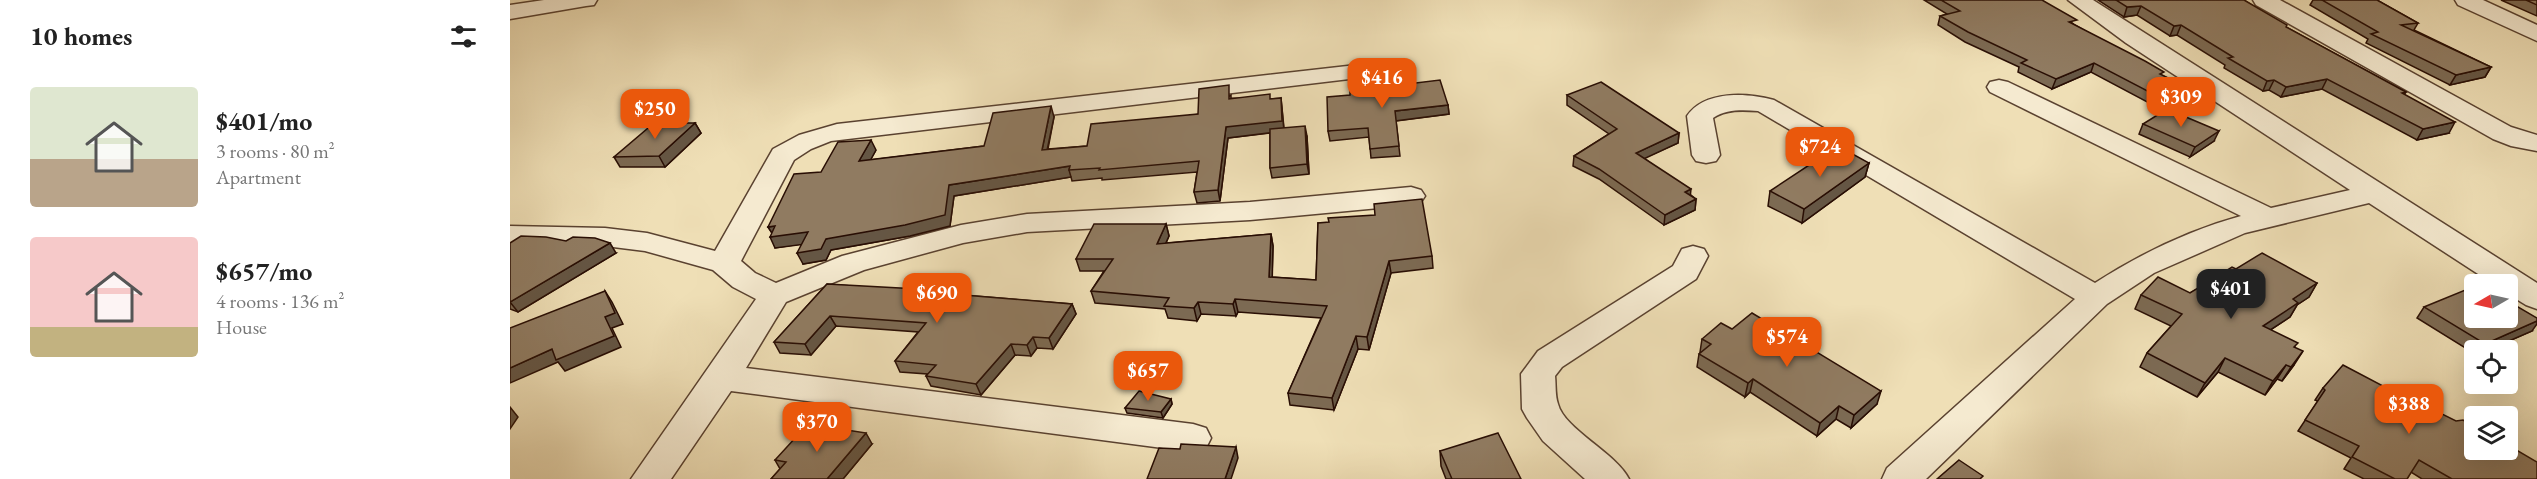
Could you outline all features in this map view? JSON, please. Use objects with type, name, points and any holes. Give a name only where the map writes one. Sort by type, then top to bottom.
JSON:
[{"type":"street","points":[[510,12],[584,0]]},
{"type":"street","points":[[2079,0],[2134,38],[2537,298]]},
{"type":"street","points":[[2264,0],[2502,133],[2537,143]]},
{"type":"street","points":[[2466,0],[2537,34]]},
{"type":"street","points":[[724,263],[783,155],[798,144],[814,137],[837,132],[1374,70]]},
{"type":"street","points":[[1999,87],[2268,218]]},
{"type":"street","points":[[1706,155],[1700,116],[1708,108],[1751,102],[1765,105],[2096,297]]},
{"type":"street","points":[[1901,479],[2096,297],[2143,266],[2235,227],[2375,193]]},
{"type":"street","points":[[650,479],[722,377],[775,295],[853,263],[961,234],[1027,223],[1250,211],[1411,196]]},
{"type":"street","points":[[510,236],[605,237],[647,242],[724,263],[744,280],[775,295]]},
{"type":"street","points":[[1610,479],[1556,431],[1540,409],[1538,374],[1550,358],[1685,272],[1693,256]]},
{"type":"street","points":[[722,377],[1193,438]]},
{"type":"building","points":[[1941,0],[2042,0],[2077,20],[2069,22],[2145,61],[2164,72],[2160,74],[2182,85],[2155,95],[2094,63],[2056,79],[2021,63],[2027,60],[1940,16],[1960,11]]},
{"type":"building","points":[[2116,0],[2244,0],[2287,25],[2286,27],[2406,92],[2402,93],[2455,122],[2423,129],[2327,79],[2286,87],[2274,80],[2267,81],[2228,58],[2233,57],[2181,25],[2174,26],[2141,6],[2127,7]]},
{"type":"building","points":[[2322,0],[2377,0],[2418,23],[2401,25],[2491,67],[2456,75],[2371,34],[2378,32]]},
{"type":"building","points":[[2526,0],[2537,0],[2537,5]]},
{"type":"building","points":[[1440,80],[1448,105],[1395,111],[1399,146],[1370,149],[1368,128],[1328,131],[1327,97],[1350,95],[1350,91]]},
{"type":"building","points":[[1601,82],[1679,133],[1636,153],[1691,189],[1685,192],[1696,199],[1665,215],[1599,169],[1574,156],[1617,129],[1567,95]]},
{"type":"building","points":[[1229,85],[1229,99],[1270,94],[1270,99],[1281,98],[1282,121],[1226,127],[1218,190],[1194,192],[1199,161],[1099,170],[1100,168],[1069,170],[1070,166],[949,185],[945,215],[905,225],[826,239],[821,249],[797,253],[808,232],[770,237],[775,226],[768,227],[794,174],[821,172],[838,142],[871,140],[859,161],[984,146],[993,113],[1051,106],[1042,150],[1087,146],[1091,124],[1198,114],[1199,89]]},
{"type":"building","points":[[2167,109],[2219,131],[2195,147],[2143,124]]},
{"type":"building","points":[[654,123],[695,123],[659,156],[614,157]]},
{"type":"building","points":[[1305,126],[1307,164],[1270,168],[1270,129]]},
{"type":"building","points":[[1838,146],[1869,163],[1804,209],[1770,191]]},
{"type":"building","points":[[1422,199],[1432,256],[1389,261],[1367,337],[1356,336],[1332,398],[1288,393],[1327,306],[1235,299],[1233,304],[1198,302],[1194,308],[1164,306],[1169,298],[1091,291],[1113,259],[1076,259],[1094,224],[1166,224],[1157,244],[1271,234],[1269,277],[1316,280],[1318,223],[1329,222],[1328,218],[1375,215],[1374,204]]},
{"type":"building","points":[[521,236],[566,241],[573,237],[595,238],[610,243],[510,302],[510,243]]},
{"type":"building","points":[[2262,253],[2317,283],[2293,299],[2298,303],[2263,326],[2298,343],[2294,347],[2303,351],[2291,367],[2286,365],[2273,381],[2225,358],[2205,383],[2147,353],[2182,314],[2141,295],[2158,277],[2190,293],[2232,267],[2236,269]]},
{"type":"building","points":[[827,284],[954,291],[952,294],[1072,304],[1049,338],[1033,337],[1027,345],[1011,344],[976,384],[926,376],[936,365],[895,361],[926,323],[830,316],[805,344],[774,342]]},
{"type":"building","points":[[605,291],[615,313],[605,317],[614,336],[556,360],[552,349],[510,368],[510,328]]},
{"type":"building","points":[[2464,291],[2464,328],[2518,328],[2518,307],[2537,318],[2537,321],[2494,340],[2478,340],[2424,307]]},
{"type":"building","points":[[1752,313],[1881,391],[1854,415],[1839,406],[1820,423],[1753,379],[1748,383],[1699,354],[1711,344],[1702,339],[1721,323],[1732,329]]},
{"type":"building","points":[[2343,365],[2383,386],[2395,414],[2422,404],[2456,421],[2464,421],[2464,460],[2518,460],[2518,451],[2537,462],[2537,479],[2452,479],[2419,460],[2407,479],[2395,479],[2352,457],[2359,446],[2305,420],[2325,390],[2323,388]]},
{"type":"building","points":[[1139,391],[1171,399],[1161,412],[1125,408]]},
{"type":"building","points":[[808,424],[866,433],[827,479],[771,479],[786,462],[775,460]]},
{"type":"building","points":[[1498,433],[1521,479],[1452,479],[1440,451]]},
{"type":"building","points":[[1181,444],[1236,447],[1225,479],[1147,479],[1159,448],[1180,449]]},
{"type":"building","points":[[1959,460],[1983,476],[1980,479],[1937,479]]}]
